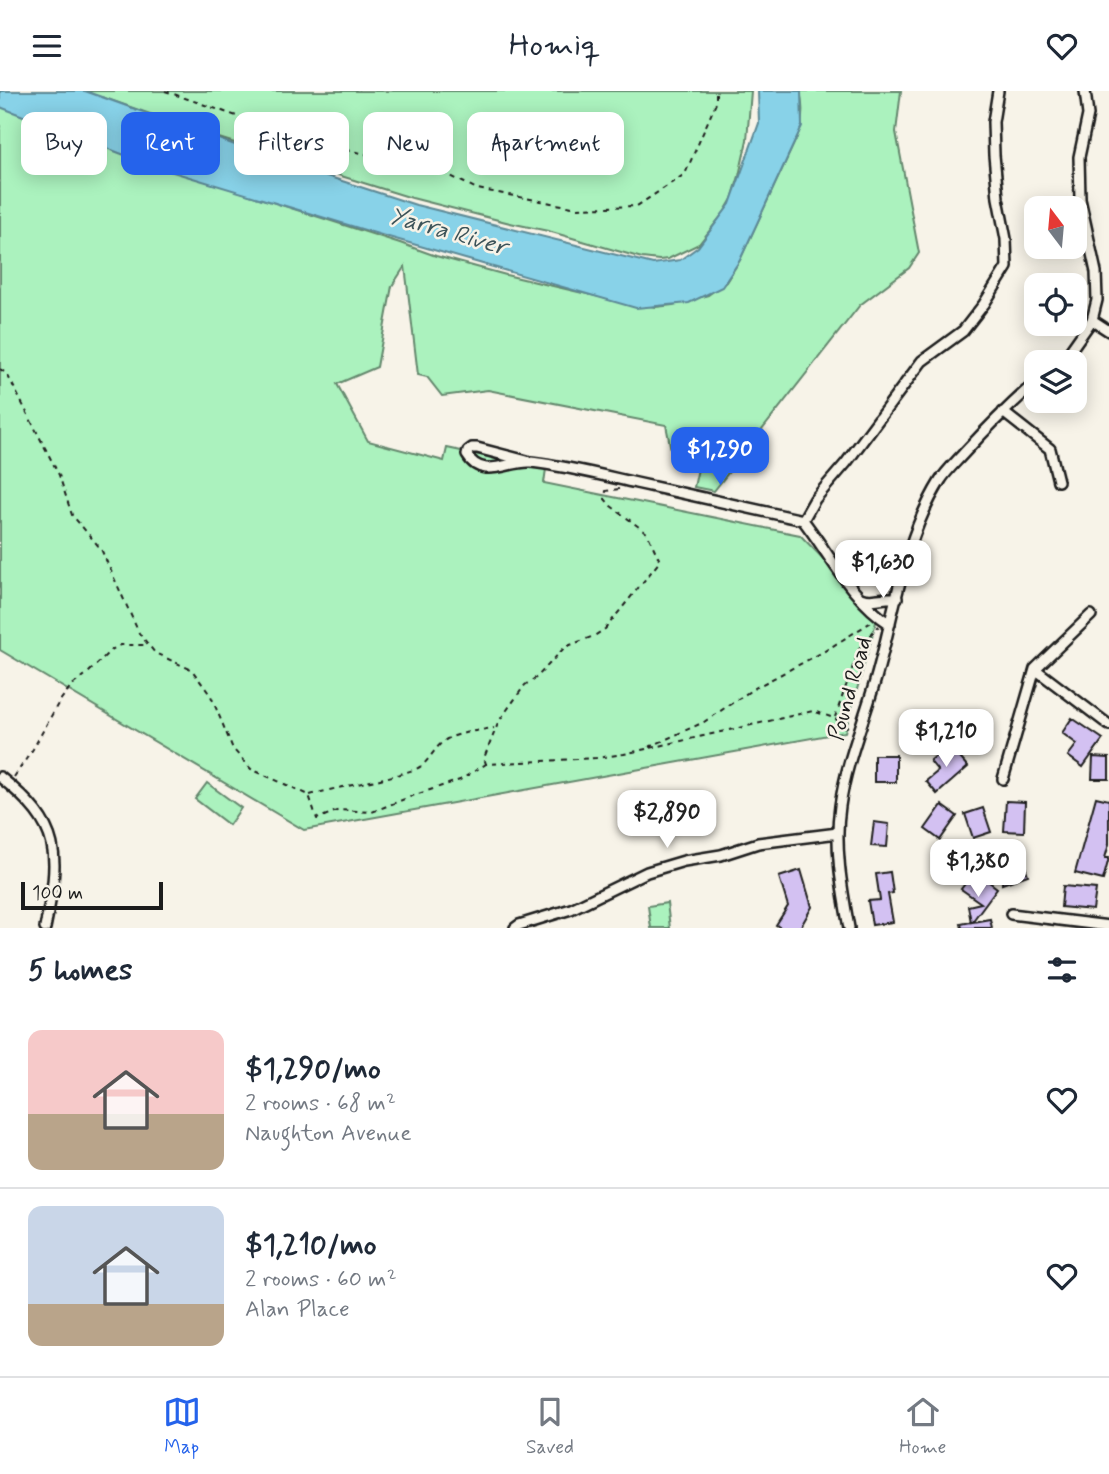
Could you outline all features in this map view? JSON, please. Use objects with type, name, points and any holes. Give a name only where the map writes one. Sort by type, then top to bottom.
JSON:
[{"type":"street","points":[[803,520],[815,499],[846,463],[922,361],[963,331],[1007,267],[1006,239],[998,198],[994,155],[993,122],[998,91]]},
{"type":"street","points":[[1071,350],[1092,320],[1097,300],[1096,272],[1080,199],[1079,157],[1088,115],[1085,91]]},
{"type":"street","points":[[1092,320],[1109,331]]},
{"type":"street","name":"Pound Road","points":[[849,928],[841,888],[838,833],[842,796],[849,762],[877,675],[885,620],[897,598],[908,550],[922,511],[942,478],[1024,393]]},
{"type":"street","points":[[1003,412],[1050,449],[1058,481]]},
{"type":"street","points":[[527,461],[504,467],[482,467],[467,455],[468,450],[477,448],[803,520],[859,597],[885,620]]},
{"type":"street","points":[[859,597],[869,601],[897,598]]},
{"type":"street","points":[[1003,779],[1035,669],[1091,615]]},
{"type":"street","points":[[1035,669],[1109,725]]},
{"type":"street","points":[[0,777],[38,813],[48,829],[54,857],[54,877],[45,928]]},
{"type":"street","points":[[515,928],[570,909],[647,872],[684,861],[720,855],[758,843],[838,833]]},
{"type":"street","points":[[1011,914],[1109,926]]},
{"type":"path","points":[[165,91],[311,142],[438,170],[477,189],[578,208],[637,206],[685,174],[716,103],[716,91]]},
{"type":"path","points":[[0,369],[7,374],[59,475],[72,515],[101,549],[139,633],[155,653],[192,670],[211,697],[233,748],[251,769],[309,795],[379,780],[420,767],[446,740],[496,727]]},
{"type":"path","points":[[486,764],[484,758],[496,727],[525,685],[537,677],[565,647],[605,629],[660,561],[647,533],[604,499],[606,491],[626,488]]},
{"type":"path","points":[[834,718],[861,644],[885,620]]},
{"type":"path","points":[[645,749],[704,722],[754,689],[885,620]]},
{"type":"path","points":[[9,784],[71,686],[111,650],[121,645],[148,645]]},
{"type":"path","points":[[309,795],[317,819],[339,810],[372,812],[460,780],[486,764],[596,758],[813,711],[834,718],[849,728],[857,739]]},
{"type":"green space","points":[[72,91],[751,91],[747,140],[732,199],[699,244],[668,259],[659,260],[642,258],[548,231],[412,198],[338,175],[349,175],[349,112],[234,112],[234,143],[220,138],[220,112],[144,112],[105,98]]},
{"type":"green space","points":[[800,91],[901,91],[896,132],[919,253],[909,268],[860,305],[714,491],[694,487],[701,455],[671,450],[666,425],[488,390],[442,396],[427,377],[418,375],[405,266],[392,286],[377,367],[337,384],[368,441],[444,461],[447,448],[546,469],[544,483],[800,535],[878,615],[845,732],[304,830],[0,650],[0,106],[21,114],[21,175],[107,175],[107,146],[121,151],[121,175],[188,175],[436,256],[621,302],[656,307],[708,295],[726,282],[740,260],[797,137],[801,126]]},
{"type":"green space","points":[[207,783],[241,808],[229,825],[195,799]]},
{"type":"green space","points":[[667,903],[670,928],[651,928],[648,906]]},
{"type":"water","points":[[0,91],[85,91],[143,112],[121,112],[121,154],[107,148],[107,112],[21,112],[21,115],[0,107]]},
{"type":"water","name":"Yarra River","points":[[758,91],[801,91],[802,126],[740,260],[722,287],[689,303],[636,308],[183,175],[220,175],[220,140],[234,145],[234,175],[324,175],[416,205],[653,264],[680,260],[698,247],[730,204],[759,123]]},
{"type":"building","points":[[1072,718],[1103,739],[1083,767],[1068,756],[1077,744],[1062,733]]},
{"type":"building","points":[[949,745],[968,767],[937,794],[926,781],[938,771],[930,761]]},
{"type":"building","points":[[874,755],[896,755],[896,782],[874,782]]},
{"type":"building","points":[[1093,757],[1109,758],[1109,779],[1092,779]]},
{"type":"building","points":[[1096,797],[1109,800],[1109,844],[1105,858],[1109,858],[1103,880],[1075,873]]},
{"type":"building","points":[[1006,801],[1025,802],[1024,832],[1004,831]]},
{"type":"building","points":[[942,805],[957,816],[940,840],[925,829]]},
{"type":"building","points":[[983,808],[991,832],[973,838],[965,814]]},
{"type":"building","points":[[874,822],[889,824],[887,847],[871,846]]},
{"type":"building","points":[[1021,855],[1028,875],[1002,884],[1003,861]]},
{"type":"building","points":[[801,870],[812,907],[800,928],[781,928],[776,925],[788,906],[779,877]]},
{"type":"building","points":[[975,871],[997,888],[972,922],[990,919],[992,928],[962,928],[961,924],[971,922],[968,906],[981,903],[961,889]]},
{"type":"building","points":[[890,872],[893,893],[888,894],[893,922],[872,925],[868,901],[880,900],[876,874]]},
{"type":"building","points":[[1063,886],[1096,889],[1093,910],[1061,907]]}]
